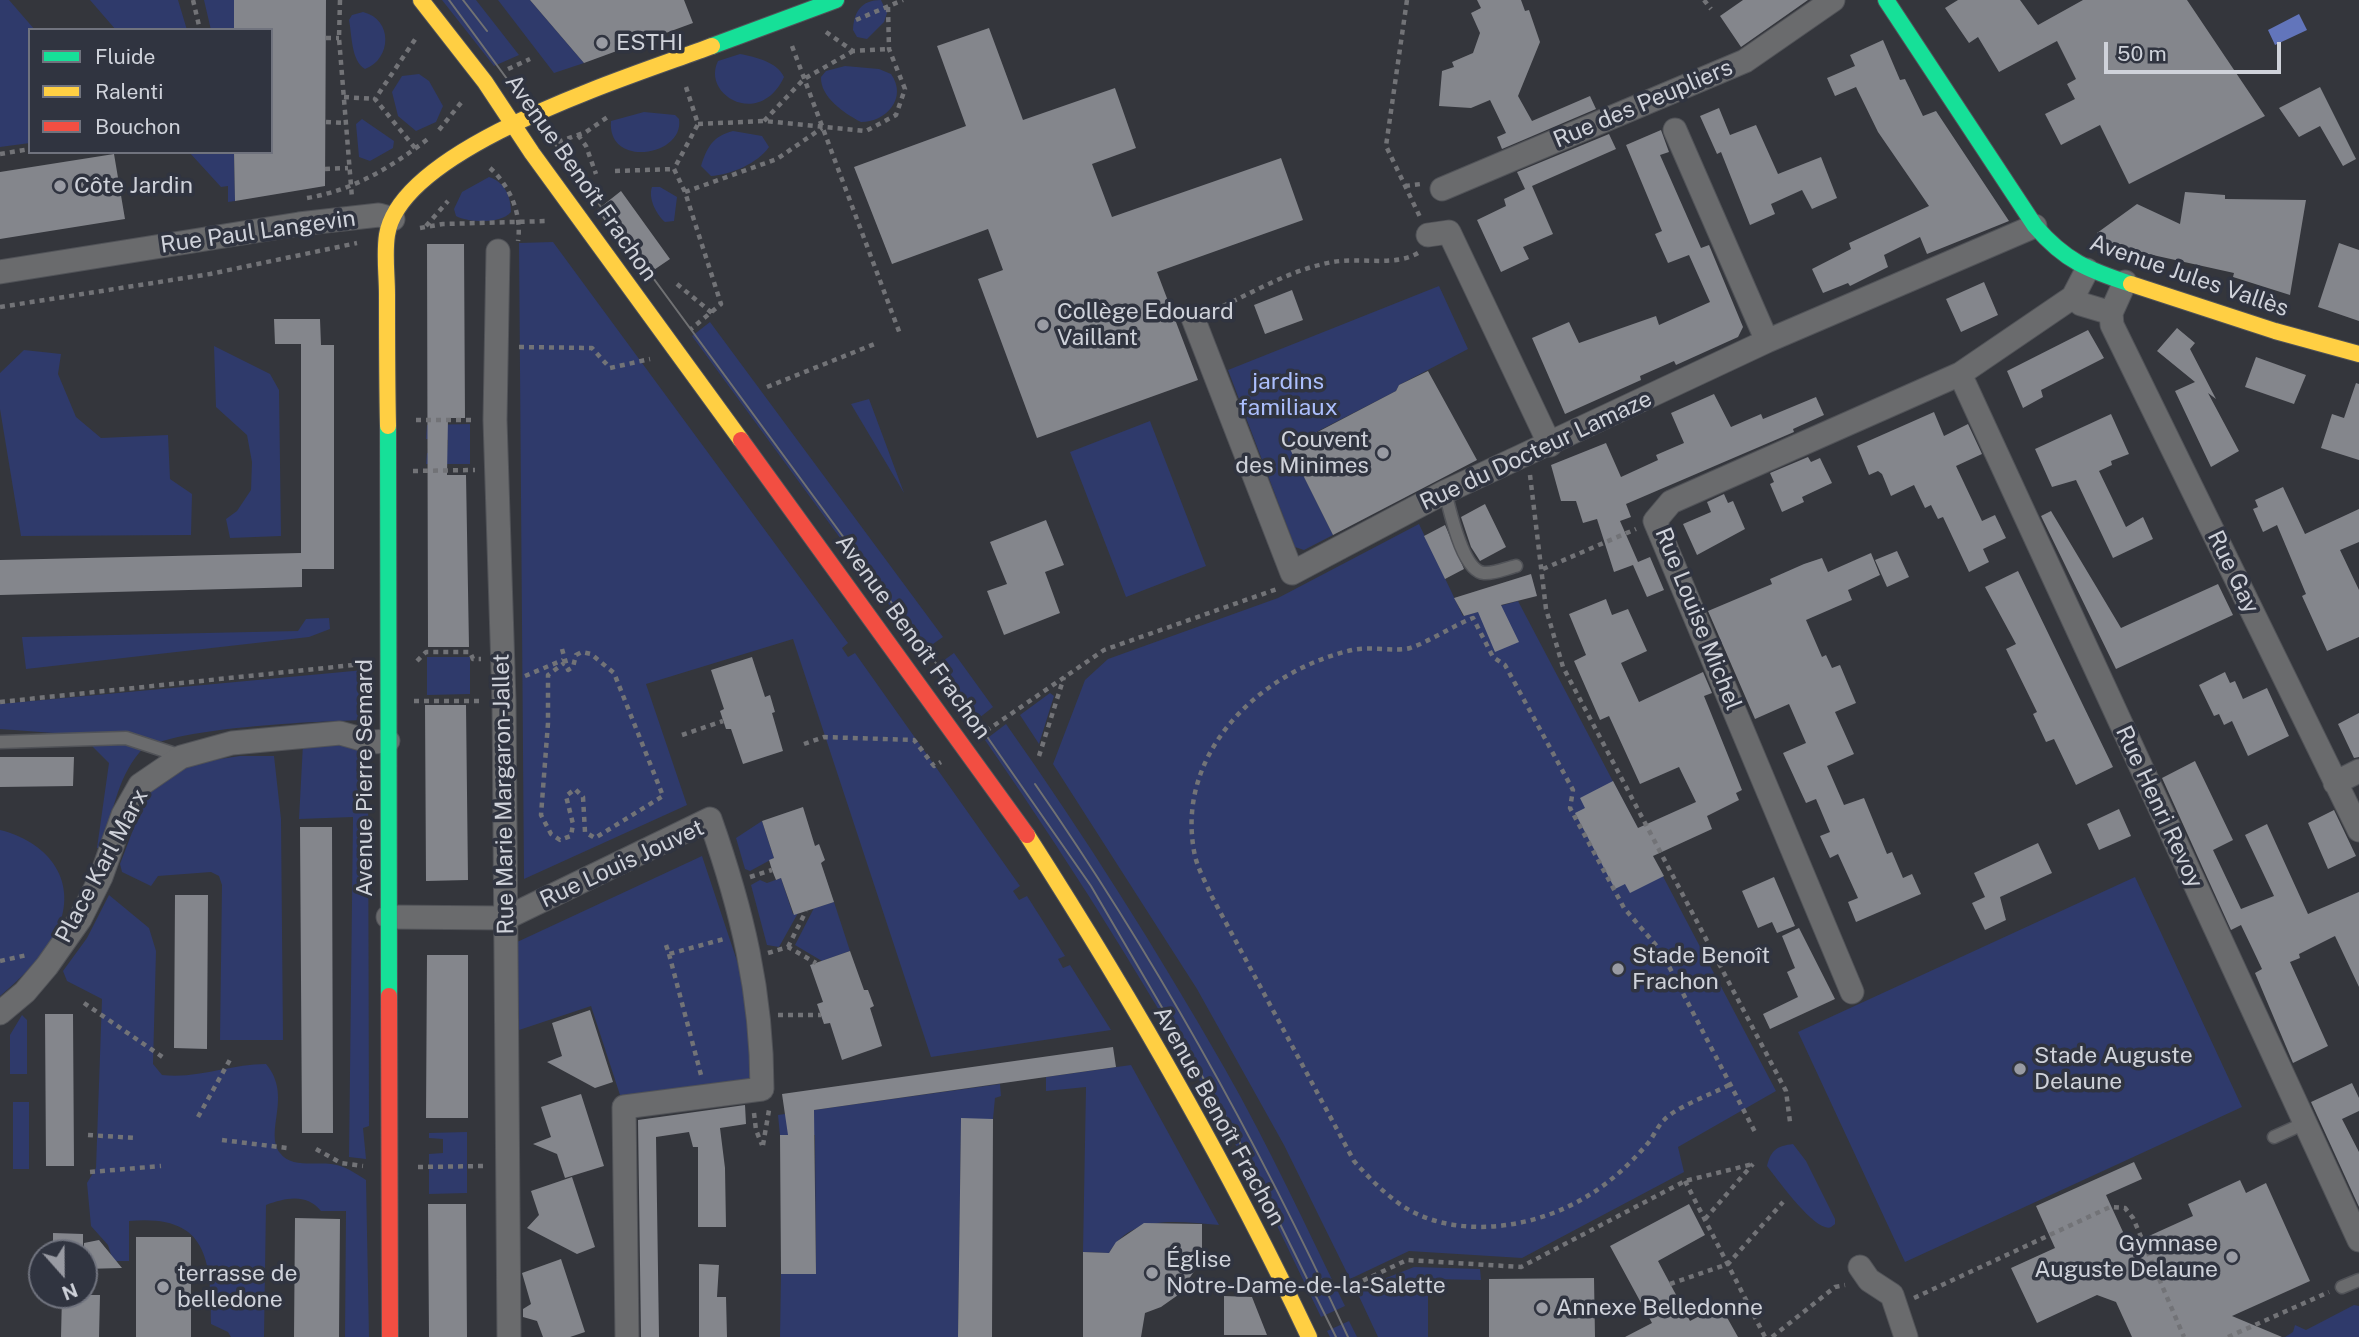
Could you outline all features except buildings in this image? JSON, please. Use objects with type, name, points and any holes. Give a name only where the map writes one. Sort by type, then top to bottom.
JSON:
[{"type":"street","name":"Avenue Benoît Frachon","points":[[422,0],[485,82],[532,153],[965,746],[1084,922],[1195,1112],[1309,1337]]},
{"type":"street","points":[[390,227],[401,201],[456,155],[513,123],[836,0]]},
{"type":"street","name":"Rue des Peupliers","points":[[1442,189],[1745,61],[1833,0]]},
{"type":"street","name":"Avenue Jules Vallès","points":[[1886,0],[2035,226],[2056,250],[2087,270],[2275,331],[2359,354]]},
{"type":"street","points":[[1675,130],[1767,341]]},
{"type":"street","name":"Rue Paul Langevin","points":[[0,272],[299,223],[379,215],[390,227]]},
{"type":"street","name":"Rue du Docteur Lamaze","points":[[1292,573],[1445,492],[1767,341],[2035,226]]},
{"type":"street","name":"Avenue Pierre Semard","points":[[390,227],[386,472],[390,1337]]},
{"type":"street","points":[[1428,235],[1449,232],[1550,444]]},
{"type":"street","name":"Rue Marie Margaron-Jallet","points":[[498,251],[495,420],[504,693],[509,1337]]},
{"type":"street","name":"Rue Louise Michel","points":[[1852,992],[1656,522],[1671,502],[1960,374],[2073,297],[2087,270]]},
{"type":"street","points":[[2073,297],[2081,304],[2111,313],[2124,282]]},
{"type":"street","name":"Rue Gay","points":[[2111,313],[2112,325],[2359,830]]},
{"type":"street","points":[[1193,318],[1292,573]]},
{"type":"street","name":"Rue Henri Revoy","points":[[1960,374],[2359,1240]]},
{"type":"street","name":"Place Karl Marx","points":[[0,1013],[24,992],[47,966],[80,919],[101,877],[123,815],[140,785],[181,757],[232,743],[340,733],[372,742],[388,741]]},
{"type":"street","points":[[2335,783],[2359,771]]},
{"type":"street","name":"Rue Louis Jouvet","points":[[388,917],[506,918],[710,819],[732,883],[751,958],[760,1017],[762,1089]]},
{"type":"street","points":[[627,1337],[624,1107],[762,1089]]},
{"type":"street","points":[[1865,1273],[1892,1295],[1906,1337]]},
{"type":"lane","points":[[1445,492],[1465,557],[1475,569],[1483,573],[1517,566]]},
{"type":"lane","points":[[0,742],[126,738],[181,757]]},
{"type":"lane","points":[[2274,1137],[2305,1123]]},
{"type":"lane","points":[[2342,1287],[2359,1280]]},
{"type":"path","points":[[193,0],[200,28]]},
{"type":"path","points":[[340,0],[339,38],[344,123],[355,218],[354,244]]},
{"type":"path","points":[[849,19],[854,21],[903,0]]},
{"type":"path","points":[[1193,318],[1314,267],[1335,261],[1380,261],[1413,256],[1430,246],[1428,235],[1386,146],[1407,0]]},
{"type":"path","points":[[1704,0],[1711,9]]},
{"type":"path","points":[[698,124],[764,121],[866,131],[896,115],[905,89],[889,49],[888,6]]},
{"type":"path","points":[[822,29],[853,51]]},
{"type":"path","points":[[326,38],[339,38]]},
{"type":"path","points":[[375,99],[416,38]]},
{"type":"path","points":[[790,42],[900,334]]},
{"type":"path","points":[[764,121],[804,79],[853,51],[889,49]]},
{"type":"path","points":[[303,198],[350,186],[375,176],[444,126],[472,90],[530,59]]},
{"type":"path","points":[[678,90],[696,83]]},
{"type":"path","points":[[344,97],[375,99],[415,148]]},
{"type":"path","points":[[477,173],[578,135],[611,115]]},
{"type":"path","points":[[326,122],[344,123]]},
{"type":"path","points":[[685,192],[777,159],[822,127]]},
{"type":"path","points":[[578,135],[586,146],[596,174]]},
{"type":"path","points":[[0,154],[28,149]]},
{"type":"path","points":[[325,169],[348,167]]},
{"type":"path","points":[[490,168],[511,193],[518,223],[519,240],[513,247],[498,251]]},
{"type":"path","points":[[615,172],[674,169]]},
{"type":"path","points":[[425,227],[457,192]]},
{"type":"path","points":[[0,307],[210,274],[354,244],[390,227],[552,221]]},
{"type":"path","points":[[677,284],[712,313]]},
{"type":"path","points":[[767,387],[877,343]]},
{"type":"path","points":[[387,421],[495,420]]},
{"type":"path","points":[[1524,456],[1529,470],[1548,618],[1563,667],[1786,1091],[1790,1122]]},
{"type":"path","points":[[386,472],[497,469]]},
{"type":"path","points":[[1543,569],[1656,522]]},
{"type":"path","points":[[804,744],[824,737],[914,740],[934,766],[1104,650],[1275,591],[1292,573]]},
{"type":"path","points":[[1729,1084],[1664,1119],[1650,1141],[1615,1176],[1588,1196],[1546,1216],[1492,1226],[1461,1225],[1430,1219],[1403,1206],[1375,1184],[1354,1161],[1211,895],[1195,856],[1192,821],[1195,791],[1223,731],[1250,700],[1280,678],[1353,650],[1408,649],[1473,618],[1493,657],[1505,665],[1573,790],[1570,808],[1624,908],[1661,951],[1756,1134]]},
{"type":"path","points":[[562,649],[563,662],[568,670],[573,667],[576,655],[582,652],[591,654],[614,673],[663,796],[595,838],[585,832],[583,797],[575,789],[566,796],[573,824],[571,836],[560,840],[551,834],[541,814],[548,675],[563,662]]},
{"type":"path","points":[[0,702],[415,662],[426,652],[470,652],[473,659],[503,660]]},
{"type":"path","points":[[387,701],[504,693],[563,662]]},
{"type":"path","points":[[1039,756],[1064,676]]},
{"type":"path","points":[[682,735],[723,721]]},
{"type":"path","points":[[788,947],[806,911]]},
{"type":"path","points":[[669,954],[745,934]]},
{"type":"path","points":[[667,945],[698,1059],[704,1096]]},
{"type":"path","points":[[751,958],[788,947],[816,963]]},
{"type":"path","points":[[84,1003],[164,1058]]},
{"type":"path","points":[[760,1017],[821,1015]]},
{"type":"path","points":[[198,1117],[232,1056]]},
{"type":"path","points":[[762,1089],[771,1113],[762,1145],[754,1115],[762,1089]]},
{"type":"path","points":[[88,1135],[136,1138]]},
{"type":"path","points":[[222,1140],[287,1148]]},
{"type":"path","points":[[1345,1289],[1407,1261],[1521,1267],[1685,1181],[1753,1164],[1704,1219]]},
{"type":"path","points":[[90,1172],[161,1166]]},
{"type":"path","points":[[1685,1181],[1765,1337]]},
{"type":"path","points":[[1670,1283],[1728,1264],[1783,1202]]},
{"type":"path","points":[[1897,1305],[2110,1208],[2125,1208],[2133,1218],[2184,1337]]},
{"type":"path","points":[[1772,1337],[1835,1287],[1865,1273]]},
{"type":"path","points":[[2228,1337],[2342,1287]]},
{"type":"green space","points":[[0,0],[9,0],[33,28],[28,28],[28,143],[0,147]]},
{"type":"green space","points":[[90,0],[178,0],[186,28],[114,28]]},
{"type":"green space","points":[[204,0],[234,0],[234,28],[211,28]]},
{"type":"green space","points":[[442,0],[476,0],[519,55],[494,66]]},
{"type":"green space","points":[[498,0],[530,0],[584,63],[554,73]]},
{"type":"green space","points":[[881,0],[887,13],[884,22],[867,39],[857,37],[853,30],[860,8],[868,2]]},
{"type":"green space","points":[[363,12],[380,22],[385,39],[380,57],[365,69],[355,54],[349,20],[352,15]]},
{"type":"green space","points":[[740,54],[771,64],[781,72],[784,77],[774,93],[761,101],[748,104],[725,95],[715,74],[718,61]]},
{"type":"green space","points":[[845,66],[879,69],[891,74],[896,83],[896,100],[886,113],[879,118],[861,122],[841,110],[829,98],[821,77],[826,71]]},
{"type":"green space","points":[[419,74],[429,81],[443,106],[436,122],[416,131],[398,116],[392,92],[402,76]]},
{"type":"green space","points":[[644,112],[675,115],[679,119],[678,132],[670,142],[659,149],[632,151],[621,146],[613,136],[611,121]]},
{"type":"green space","points":[[362,119],[394,141],[393,148],[370,161],[359,157],[356,124]]},
{"type":"green space","points":[[733,131],[762,136],[769,147],[743,167],[711,176],[701,166],[706,153],[716,139]]},
{"type":"green space","points":[[191,154],[234,154],[235,201],[228,202],[228,186],[221,187]]},
{"type":"green space","points":[[489,177],[499,182],[506,191],[511,212],[500,219],[485,221],[456,216],[454,209],[462,192]]},
{"type":"green space","points":[[652,187],[660,187],[677,197],[674,221],[665,222],[659,215],[652,201]]},
{"type":"green space","points":[[553,242],[848,643],[842,648],[848,657],[855,653],[1020,886],[1013,891],[1019,900],[1027,896],[1065,956],[1058,959],[1063,968],[1070,965],[1111,1030],[931,1057],[793,639],[646,684],[687,805],[524,879],[519,243]]},
{"type":"green space","name":"jardins familiaux","points":[[1439,286],[1468,349],[1399,385],[1396,391],[1289,446],[1333,535],[1304,550],[1295,547],[1228,370]]},
{"type":"green space","points":[[710,322],[943,637],[923,651],[692,336]]},
{"type":"green space","points":[[214,346],[270,374],[279,390],[281,536],[230,538],[226,519],[237,511],[251,490],[252,462],[247,435],[216,407]]},
{"type":"green space","points":[[24,350],[61,354],[58,374],[76,417],[101,438],[168,435],[170,479],[192,494],[191,535],[21,536],[0,409],[0,373]]},
{"type":"green space","points":[[869,399],[904,493],[851,404]]},
{"type":"green space","points":[[1150,421],[1206,566],[1126,597],[1070,452]]},
{"type":"green space","points":[[470,424],[470,464],[426,464],[427,453],[447,453],[448,440],[426,439],[427,425]]},
{"type":"green space","points":[[1419,524],[1463,616],[1518,601],[1776,1091],[1678,1147],[1684,1172],[1522,1258],[1409,1251],[1350,1279],[1284,1145],[1197,989],[1053,764],[1085,680],[1108,659],[1278,598]]},
{"type":"green space","points":[[329,618],[330,629],[309,637],[26,669],[22,637],[298,631],[306,619]]},
{"type":"green space","points":[[954,653],[993,707],[974,722],[933,668]]},
{"type":"green space","points":[[427,657],[470,657],[470,694],[427,695]]},
{"type":"green space","points":[[364,670],[365,720],[210,731],[153,744],[139,753],[120,786],[102,848],[97,848],[109,763],[81,735],[0,729],[0,704]]},
{"type":"green space","points":[[1050,693],[1054,696],[1039,744],[1020,715]]},
{"type":"green space","points":[[1006,724],[1147,937],[1225,1069],[1257,1127],[1345,1306],[1321,1317],[1249,1169],[1188,1059],[1090,897],[985,740]]},
{"type":"green space","points":[[343,741],[365,751],[368,763],[369,1126],[363,1128],[366,1159],[349,1157],[353,817],[299,819],[303,744]]},
{"type":"green space","points":[[240,756],[274,756],[281,819],[283,1040],[220,1040],[222,885],[219,876],[211,872],[158,876],[151,886],[122,872],[120,864],[145,791],[167,776],[190,766]]},
{"type":"green space","points":[[762,821],[774,858],[750,871],[745,869],[736,838]]},
{"type":"green space","points":[[0,830],[31,843],[54,864],[61,877],[64,908],[59,926],[48,946],[0,996]]},
{"type":"green space","points":[[702,856],[739,967],[750,1034],[752,1080],[621,1098],[591,1006],[519,1030],[515,943]]},
{"type":"green space","name":"Stade Auguste Delaune","points":[[2135,877],[2242,1107],[1905,1262],[1798,1032]]},
{"type":"green space","points":[[781,878],[793,914],[798,913],[779,947],[767,945],[751,885],[760,880],[767,883]]},
{"type":"green space","points":[[109,895],[149,928],[156,951],[153,1064],[162,1075],[189,1075],[266,1064],[274,1076],[277,1088],[275,1134],[280,1153],[297,1163],[340,1166],[366,1180],[369,1337],[345,1337],[346,1211],[321,1211],[302,1199],[281,1200],[266,1205],[264,1337],[231,1337],[228,1332],[211,1324],[206,1261],[200,1246],[190,1233],[175,1225],[155,1221],[129,1221],[129,1261],[113,1261],[108,1245],[91,1226],[87,1183],[96,1168],[102,999],[67,981],[63,971],[87,938]]},
{"type":"green space","points":[[834,902],[850,951],[822,961],[795,945],[814,908]]},
{"type":"green space","points":[[22,1015],[27,1020],[27,1074],[10,1074],[10,1035]]},
{"type":"green space","points":[[1131,1065],[1219,1225],[1158,1223],[1130,1231],[1109,1253],[1083,1252],[1086,1087],[1046,1091],[1046,1077]]},
{"type":"green space","points":[[1000,1084],[1001,1096],[995,1098],[993,1119],[961,1119],[958,1337],[780,1337],[781,1274],[816,1274],[815,1135],[780,1135],[778,1115]]},
{"type":"green space","points":[[13,1102],[29,1102],[29,1169],[13,1169]]},
{"type":"green space","points":[[467,1132],[467,1193],[429,1194],[429,1154],[443,1153],[443,1139],[429,1138],[429,1133]]},
{"type":"green space","points":[[1793,1144],[1806,1161],[1835,1219],[1835,1224],[1830,1227],[1818,1224],[1811,1218],[1767,1166],[1770,1156],[1776,1150]]},
{"type":"green space","points":[[1414,1267],[1480,1269],[1481,1280],[1428,1279],[1428,1337],[1378,1337],[1356,1290]]},
{"type":"green space","points":[[2354,1305],[2359,1306],[2359,1337],[2285,1337],[2293,1332],[2295,1325],[2306,1330]]},
{"type":"green space","points":[[1349,1321],[1357,1337],[1330,1337],[1327,1331]]},
{"type":"shaded area","points":[[2299,14],[2307,30],[2275,45],[2268,30]]},
{"type":"tram line","points":[[449,0],[933,659],[1091,886],[1233,1129],[1336,1337]]},
{"type":"tram line","points":[[463,0],[487,31]]},
{"type":"tram line","points":[[1035,784],[1080,850],[1204,1053],[1279,1194],[1348,1337]]},
{"type":"traffic: fast","points":[[712,46],[836,0]]},
{"type":"traffic: fast","points":[[1886,0],[2035,226],[2057,248],[2078,263],[2131,284]]},
{"type":"traffic: fast","points":[[388,426],[389,996]]},
{"type":"traffic: slow","points":[[421,0],[485,82],[532,153],[741,440]]},
{"type":"traffic: slow","points":[[388,426],[386,242],[402,203],[433,172],[476,144],[526,118],[579,95],[712,46]]},
{"type":"traffic: slow","points":[[2131,284],[2275,331],[2359,354]]},
{"type":"traffic: slow","points":[[1027,835],[1140,1019],[1211,1144],[1309,1337]]},
{"type":"traffic: jam","points":[[741,440],[1027,835]]},
{"type":"traffic: jam","points":[[389,996],[390,1337]]},
{"type":"place","name":"ESTHI","points":[[602,43]]},
{"type":"place","name":"Côte Jardin","points":[[60,186]]},
{"type":"place","name":"Collège Edouard Vaillant","points":[[1043,325]]},
{"type":"place","name":"Couvent des Minimes","points":[[1383,453]]},
{"type":"place","name":"Stade Benoît Frachon","points":[[1618,969]]},
{"type":"place","name":"Stade Auguste Delaune","points":[[2020,1069]]},
{"type":"place","name":"Gymnase Auguste Delaune","points":[[2232,1257]]},
{"type":"place","name":"Église Notre-Dame-de-la-Salette","points":[[1152,1273]]},
{"type":"place","name":"terrasse de belledone","points":[[163,1287]]},
{"type":"place","name":"Annexe Belledonne","points":[[1542,1308]]}]
